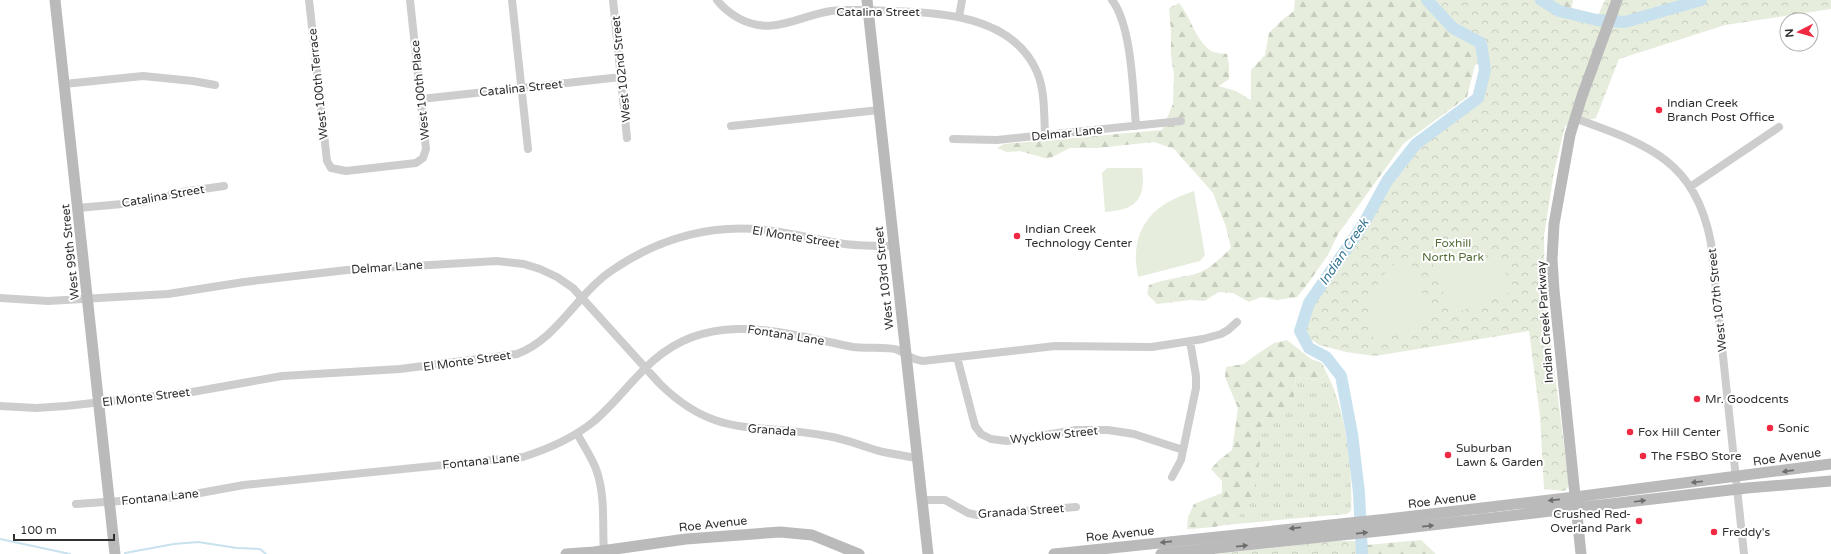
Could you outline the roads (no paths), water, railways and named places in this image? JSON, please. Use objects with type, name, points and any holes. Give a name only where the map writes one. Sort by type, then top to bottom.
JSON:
[{"type":"main road","name":"West 99th Street","points":[[55,0],[115,554]]},
{"type":"main road","name":"Indian Creek Parkway","points":[[1581,554],[1564,397],[1552,259],[1554,224],[1558,196],[1574,118],[1618,0]]},
{"type":"main road","name":"West 103rd Street","points":[[868,5],[916,458],[928,554]]},
{"type":"main road","name":"Roe Avenue","points":[[1161,554],[1335,536],[1389,525],[1575,498],[1831,464]]},
{"type":"main road","name":"Roe Avenue","points":[[1054,554],[1334,524],[1389,525],[1576,509],[1738,489],[1831,481]]},
{"type":"main road","name":"Roe Avenue","points":[[566,554],[604,552],[686,539],[780,532],[812,535],[859,554]]},
{"type":"main road","points":[[1192,551],[1194,539]]},
{"type":"street","name":"West 100th Terrace","points":[[309,0],[325,152],[327,161],[331,168]]},
{"type":"street","name":"West 100th Place","points":[[331,168],[346,171],[416,163],[423,158],[426,149],[410,0]]},
{"type":"street","points":[[512,0],[528,149]]},
{"type":"street","name":"West 102nd Street","points":[[613,0],[628,138]]},
{"type":"street","name":"Catalina Street","points":[[717,0],[733,15],[752,24],[763,26],[775,26],[812,15],[868,5],[933,12],[958,17],[997,30],[1017,43],[1026,53],[1038,72],[1042,96],[1045,135]]},
{"type":"street","points":[[958,17],[962,0]]},
{"type":"street","points":[[1112,0],[1121,14],[1125,35],[1136,126]]},
{"type":"street","points":[[64,84],[144,76],[186,80],[215,85]]},
{"type":"street","name":"Catalina Street","points":[[421,99],[621,77]]},
{"type":"street","points":[[731,126],[879,110]]},
{"type":"street","name":"West 107th Street","points":[[1574,118],[1650,149],[1679,171],[1702,207],[1711,243],[1744,554]]},
{"type":"street","name":"Delmar Lane","points":[[953,139],[998,140],[1181,121]]},
{"type":"street","points":[[1690,187],[1779,127]]},
{"type":"street","name":"Catalina Street","points":[[78,208],[144,202],[182,192],[224,186]]},
{"type":"street","name":"El Monte Street","points":[[0,406],[36,408],[99,402],[198,391],[282,376],[400,369],[508,356],[529,349],[540,342],[600,279],[614,269],[649,249],[679,238],[704,232],[750,229],[772,230],[846,244],[894,246]]},
{"type":"street","name":"Delmar Lane","points":[[0,298],[48,301],[168,294],[244,282],[347,270],[497,261],[524,264],[540,269],[568,284],[582,297],[646,368]]},
{"type":"street","points":[[906,355],[912,359],[923,361],[1056,346],[1152,347],[1221,334],[1237,322]]},
{"type":"street","name":"Fontana Lane","points":[[110,502],[178,497],[244,485],[352,473],[507,460],[544,450],[577,433],[593,422],[646,368],[669,349],[685,340],[720,329],[738,328],[776,331],[856,347],[898,350],[906,355]]},
{"type":"street","points":[[1172,477],[1181,460],[1196,388],[1195,366],[1190,341]]},
{"type":"street","name":"Wycklow Street","points":[[956,357],[975,426],[982,434],[991,439],[1007,441],[1076,430],[1108,430],[1134,434],[1183,450]]},
{"type":"street","name":"Granada","points":[[646,368],[672,397],[691,410],[715,421],[744,428],[828,436],[884,452],[916,458]]},
{"type":"street","points":[[577,433],[592,459],[600,482],[602,494],[604,552]]},
{"type":"street","name":"Granada Street","points":[[921,500],[945,500],[963,511],[977,515],[1076,507]]},
{"type":"street","points":[[76,504],[110,502]]},
{"type":"waterway","name":"Indian Creek","points":[[1362,554],[1359,493],[1352,434],[1341,376],[1326,357],[1309,348],[1300,331],[1309,303],[1363,225],[1387,181],[1416,144],[1478,98],[1485,70],[1481,43],[1453,28],[1427,0]]},
{"type":"waterway","name":"Indian Creek","points":[[1541,0],[1559,11],[1597,20],[1625,22],[1701,0]]},
{"type":"waterway","points":[[0,539],[70,554]]},
{"type":"waterway","points":[[125,553],[174,544],[198,542],[237,548],[260,549],[266,554]]},
{"type":"place","name":"Indian Creek Branch Post Office","points":[[1659,110]]},
{"type":"place","name":"Indian Creek Technology Center","points":[[1017,236]]},
{"type":"place","name":"Mr. Goodcents","points":[[1697,399]]},
{"type":"place","name":"Sonic","points":[[1770,428]]},
{"type":"place","name":"Fox Hill Center","points":[[1630,432]]},
{"type":"place","name":"Suburban Lawn & Garden","points":[[1448,455]]},
{"type":"place","name":"The FSBO Store","points":[[1643,456]]},
{"type":"place","name":"Crushed Red- Overland Park","points":[[1639,521]]},
{"type":"place","name":"Freddy's","points":[[1714,532]]},
{"type":"park label","name":"Foxhill North Park","points":[[1453,250]]}]
